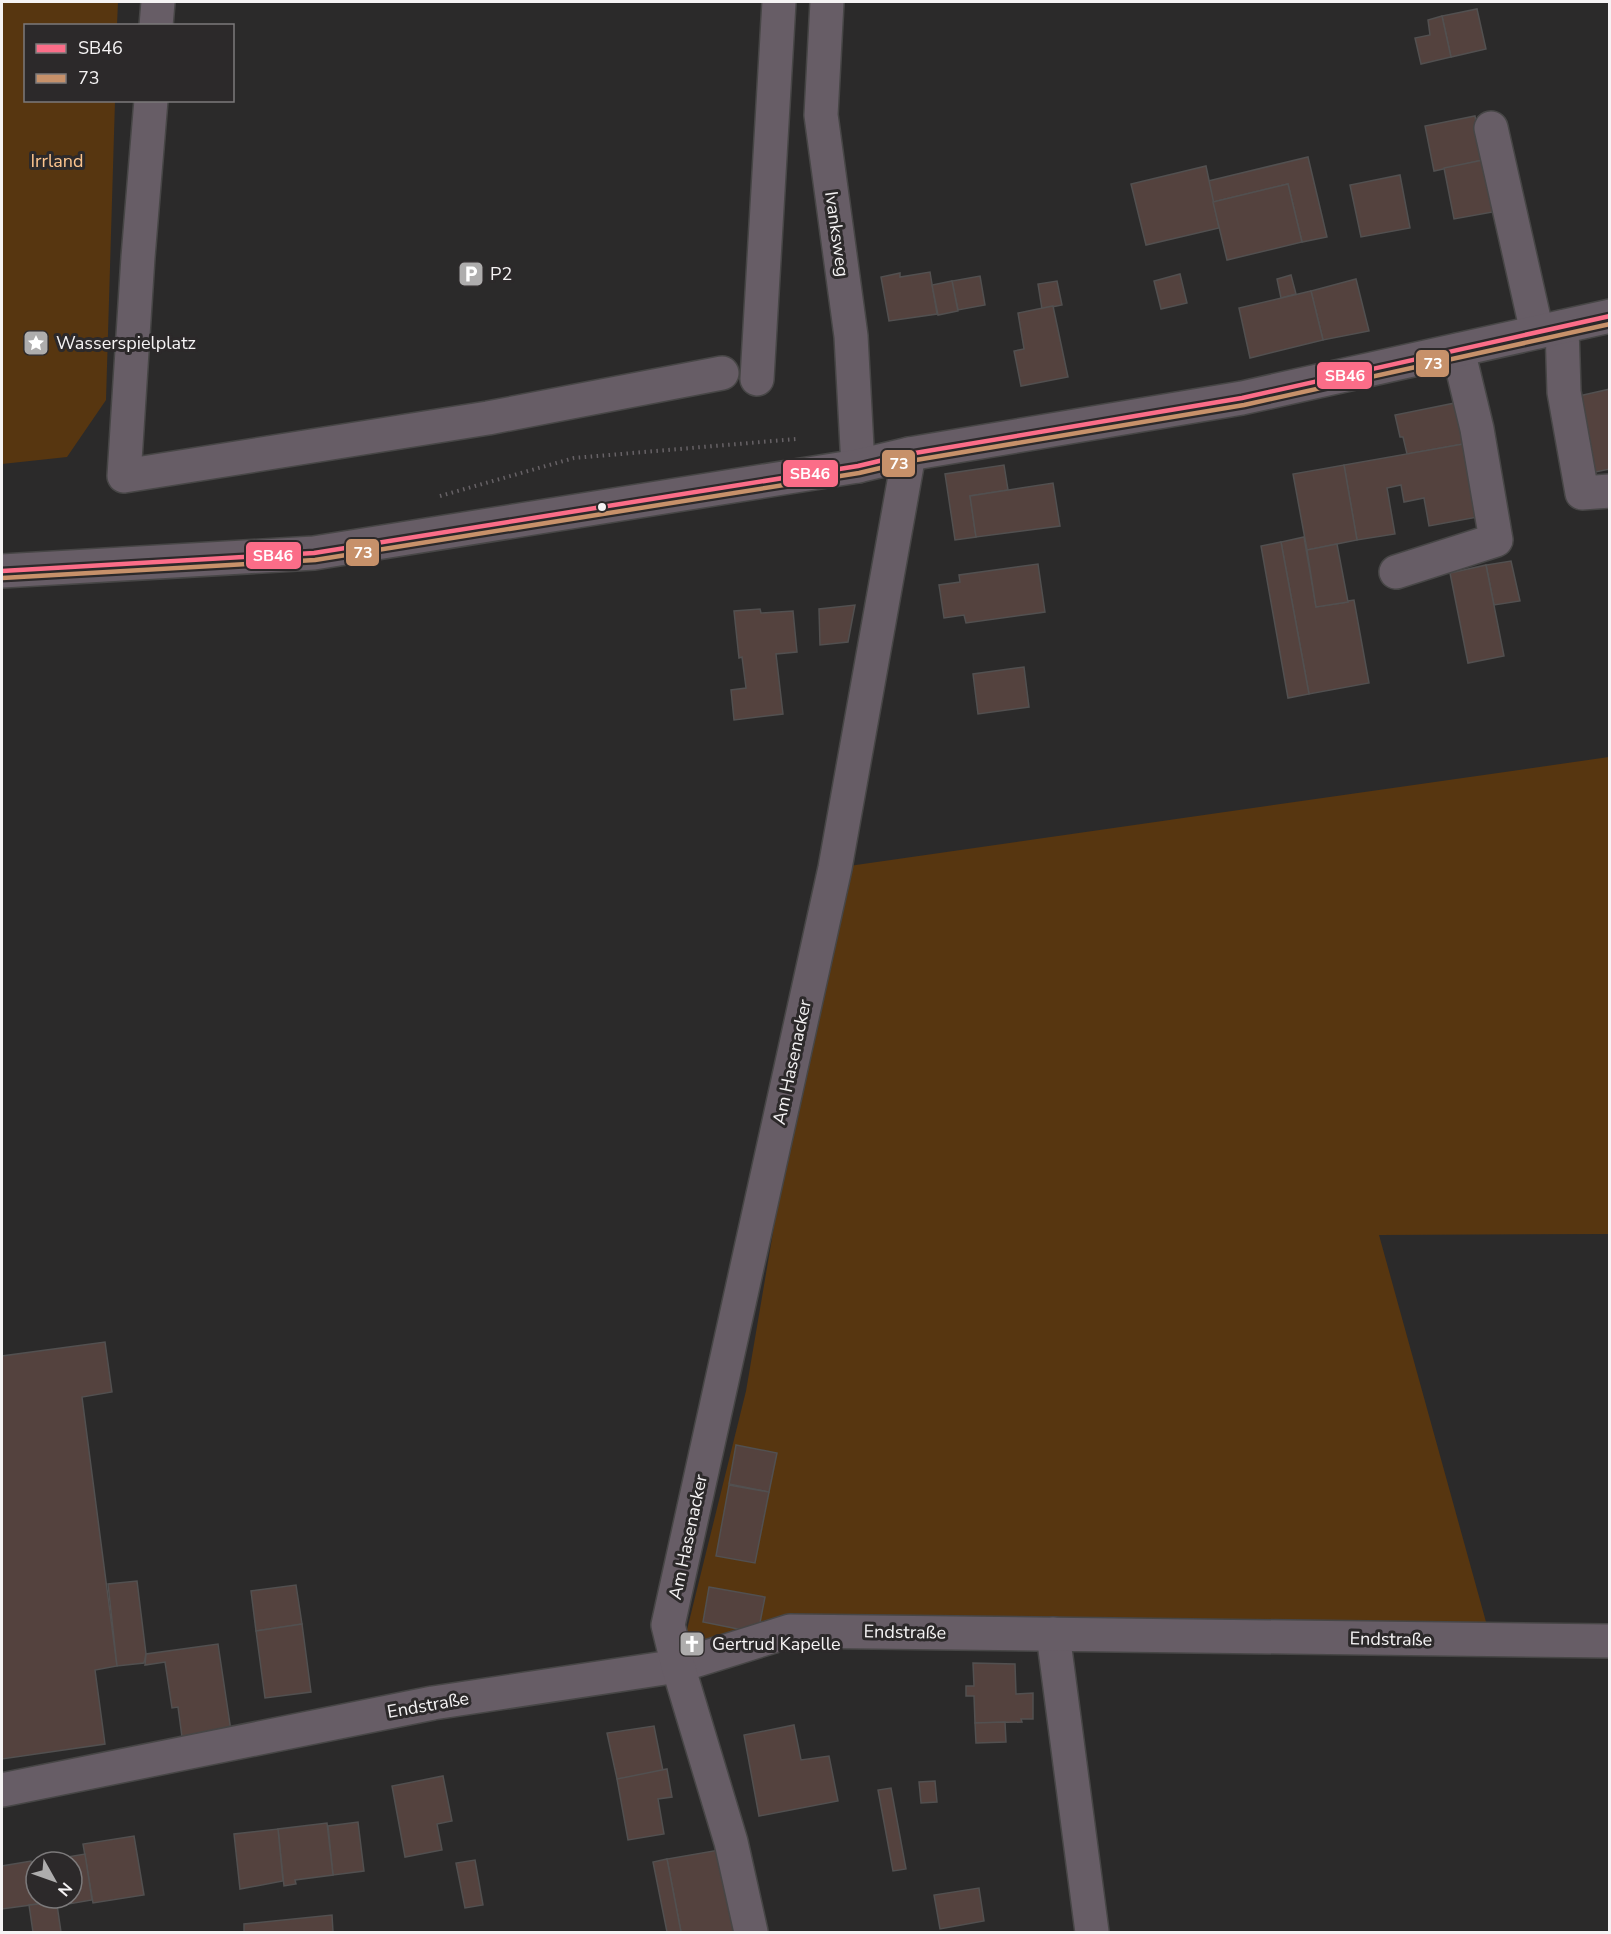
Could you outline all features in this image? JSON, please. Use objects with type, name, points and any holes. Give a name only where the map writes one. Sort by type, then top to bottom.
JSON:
[{"type":"street","points":[[156,24],[158,2]]},
{"type":"street","points":[[756,379],[779,2]]},
{"type":"street","name":"Ivanksweg","points":[[827,2],[820,115],[851,336],[858,466]]},
{"type":"street","points":[[151,102],[124,476],[488,418],[722,372]]},
{"type":"street","points":[[1491,128],[1550,329],[1582,493],[1610,491]]},
{"type":"street","points":[[2,571],[314,553],[858,466],[909,454],[1242,398],[1610,316]]},
{"type":"street","points":[[1396,572],[1496,540],[1477,429],[1458,350]]},
{"type":"street","name":"Am Hasenacker","points":[[751,1932],[731,1842],[678,1666],[668,1625],[835,868],[909,454]]},
{"type":"street","name":"Endstraße","points":[[2,1790],[433,1703],[678,1666],[790,1631],[1610,1641]]},
{"type":"street","points":[[1053,1634],[1092,1932]]},
{"type":"path","points":[[437,496],[574,459],[797,439]]},
{"type":"green space","name":"Irrland","points":[[2,2],[118,2],[117,24],[24,24],[24,102],[115,102],[106,400],[67,457],[2,464]]},
{"type":"green space","points":[[1609,757],[1609,1234],[1379,1235],[1491,1640],[790,1631],[678,1666],[746,1391],[835,868]]},
{"type":"building","points":[[1477,9],[1486,49],[1451,57],[1442,16]]},
{"type":"building","points":[[1442,16],[1451,57],[1421,64],[1415,38],[1430,35],[1428,20]]},
{"type":"building","points":[[1475,116],[1483,160],[1434,171],[1425,126]]},
{"type":"building","points":[[1308,157],[1327,237],[1302,242],[1288,184],[1213,202],[1208,181]]},
{"type":"building","points":[[1483,160],[1493,212],[1454,219],[1444,168]]},
{"type":"building","points":[[1206,166],[1219,228],[1146,245],[1131,184]]},
{"type":"building","points":[[1400,175],[1410,228],[1361,237],[1350,185]]},
{"type":"building","points":[[1288,184],[1302,242],[1227,260],[1213,202]]},
{"type":"building","points":[[930,272],[937,314],[889,321],[881,277],[900,273],[900,277]]},
{"type":"building","points":[[1180,274],[1187,303],[1161,309],[1154,281]]},
{"type":"building","points":[[1291,275],[1296,294],[1281,298],[1277,279]]},
{"type":"building","points":[[980,276],[985,305],[958,310],[952,281]]},
{"type":"building","points":[[1356,279],[1369,331],[1323,340],[1311,291]]},
{"type":"building","points":[[952,281],[958,311],[938,315],[932,285]]},
{"type":"building","points":[[1057,281],[1062,305],[1042,309],[1038,284]]},
{"type":"building","points":[[1311,291],[1323,340],[1250,358],[1239,308]]},
{"type":"building","points":[[1053,306],[1068,377],[1021,386],[1014,351],[1024,349],[1018,313]]},
{"type":"building","points":[[1610,389],[1610,469],[1590,473],[1574,397]]},
{"type":"building","points":[[1455,403],[1463,444],[1407,454],[1395,415]]},
{"type":"building","points":[[1463,444],[1478,517],[1429,526],[1424,498],[1404,502],[1401,485],[1387,488],[1395,534],[1357,540],[1344,465]]},
{"type":"building","points":[[1004,465],[1008,490],[970,496],[976,537],[955,540],[945,474]]},
{"type":"building","points":[[1344,465],[1357,540],[1307,550],[1293,474]]},
{"type":"building","points":[[1053,483],[1060,526],[976,537],[970,496]]},
{"type":"building","points":[[1304,537],[1316,607],[1354,600],[1369,683],[1309,694],[1281,542]]},
{"type":"building","points":[[1281,542],[1309,694],[1288,698],[1261,546]]},
{"type":"building","points":[[1337,544],[1348,602],[1316,607],[1307,550]]},
{"type":"building","points":[[1511,561],[1520,601],[1494,605],[1486,565]]},
{"type":"building","points":[[1038,564],[1045,612],[966,623],[964,615],[944,618],[939,585],[960,582],[959,575]]},
{"type":"building","points":[[1486,565],[1504,656],[1468,663],[1450,573]]},
{"type":"building","points":[[855,605],[848,642],[820,645],[819,609]]},
{"type":"building","points":[[760,609],[761,613],[793,611],[797,652],[776,654],[783,714],[734,720],[731,690],[746,688],[742,657],[739,658],[734,611]]},
{"type":"building","points":[[1024,667],[1029,707],[978,714],[973,674]]},
{"type":"building","points":[[105,1342],[112,1392],[82,1397],[117,1666],[95,1670],[105,1744],[2,1759],[2,1356]]},
{"type":"building","points":[[736,1445],[777,1453],[769,1492],[729,1484]]},
{"type":"building","points":[[729,1485],[769,1492],[755,1563],[716,1556]]},
{"type":"building","points":[[137,1581],[146,1654],[144,1663],[117,1666],[108,1584]]},
{"type":"building","points":[[296,1585],[302,1624],[256,1631],[251,1591]]},
{"type":"building","points":[[709,1587],[765,1597],[758,1633],[703,1622]]},
{"type":"building","points":[[302,1624],[311,1692],[265,1698],[256,1631]]},
{"type":"building","points":[[218,1644],[231,1731],[182,1737],[178,1707],[172,1708],[165,1662],[145,1665],[146,1654]]},
{"type":"building","points":[[973,1663],[1015,1664],[1016,1694],[1033,1693],[1033,1719],[1021,1719],[1022,1722],[975,1723],[974,1696],[966,1696],[966,1686],[974,1686]]},
{"type":"building","points":[[1005,1722],[1006,1742],[976,1743],[975,1723]]},
{"type":"building","points":[[794,1725],[801,1760],[829,1756],[838,1801],[759,1816],[744,1735]]},
{"type":"building","points":[[654,1726],[663,1771],[617,1779],[607,1733]]},
{"type":"building","points":[[667,1769],[672,1797],[658,1799],[664,1834],[628,1840],[617,1779]]},
{"type":"building","points":[[443,1776],[452,1821],[437,1824],[442,1850],[405,1857],[392,1786]]},
{"type":"building","points":[[935,1781],[937,1802],[921,1803],[919,1782]]},
{"type":"building","points":[[891,1788],[906,1869],[893,1871],[878,1790]]},
{"type":"building","points":[[358,1822],[364,1871],[333,1875],[328,1826]]},
{"type":"building","points":[[327,1823],[333,1875],[295,1880],[296,1884],[284,1886],[278,1829]]},
{"type":"building","points":[[278,1829],[283,1881],[240,1889],[234,1834]]},
{"type":"building","points":[[134,1836],[144,1895],[93,1903],[83,1844]]},
{"type":"building","points":[[719,1850],[734,1932],[681,1932],[667,1859]]},
{"type":"building","points":[[84,1854],[92,1900],[84,1901]]},
{"type":"building","points":[[667,1859],[681,1932],[667,1932],[653,1862]]},
{"type":"building","points":[[475,1860],[483,1905],[465,1908],[456,1863]]},
{"type":"building","points":[[24,1862],[24,1906],[2,1909],[2,1866]]},
{"type":"building","points":[[979,1888],[984,1921],[940,1929],[934,1895]]},
{"type":"building","points":[[30,1910],[58,1910],[61,1932],[33,1932]]},
{"type":"building","points":[[332,1915],[333,1932],[244,1932],[244,1924]]},
{"type":"transit line","name":"SB46","points":[[2,571],[314,553],[858,466],[909,454],[1242,398],[1610,316]]},
{"type":"transit line","name":"73","points":[[2,578],[315,560],[859,473],[910,461],[1244,405],[1610,324]]},
{"type":"place","name":"P2","points":[[471,274]]},
{"type":"place","name":"Wasserspielplatz","points":[[36,343]]},
{"type":"place","name":"Gertrud Kapelle","points":[[692,1644]]}]
